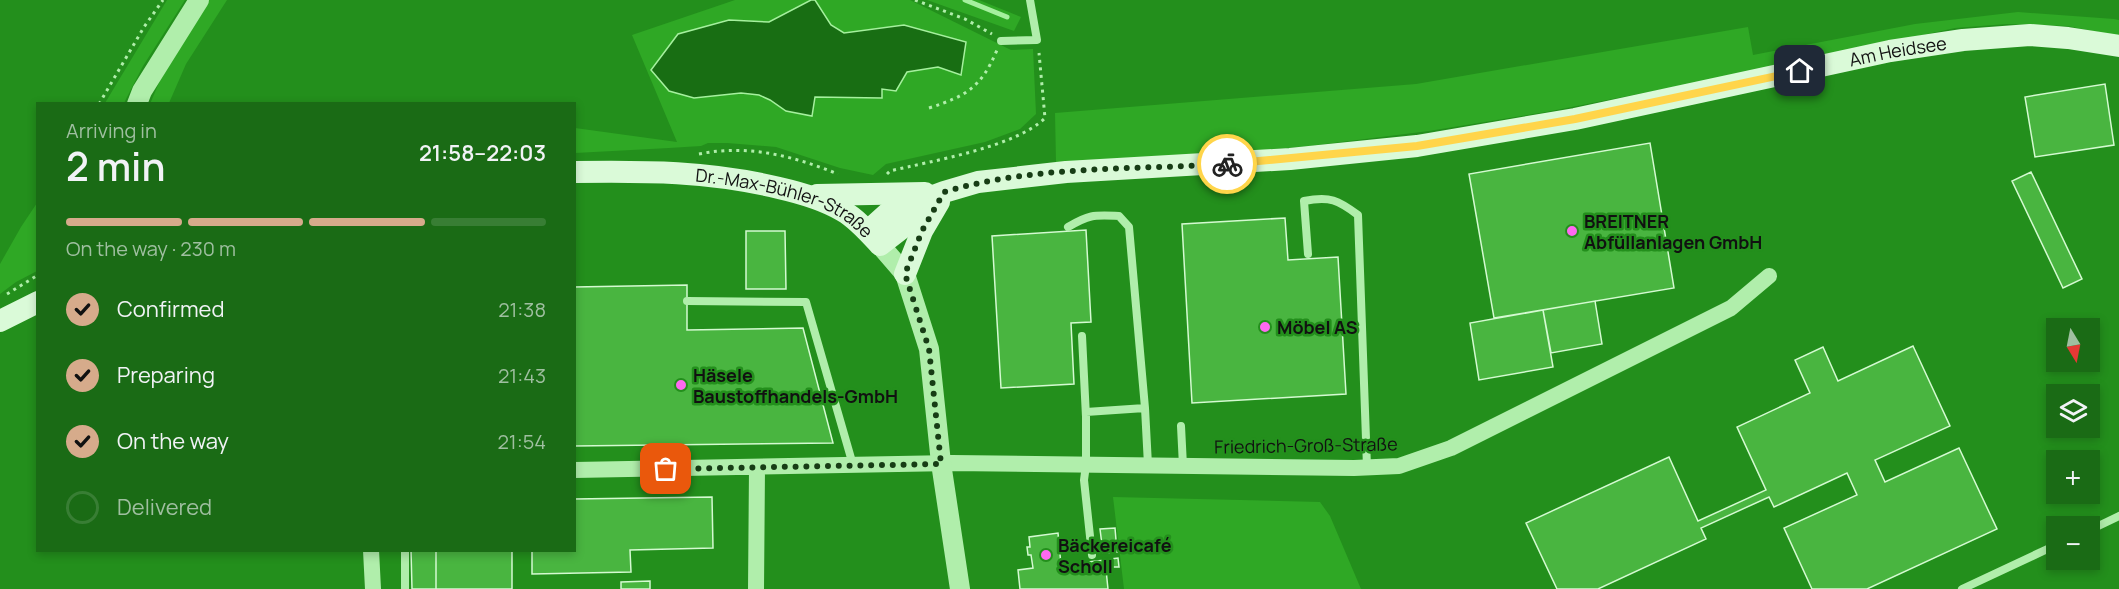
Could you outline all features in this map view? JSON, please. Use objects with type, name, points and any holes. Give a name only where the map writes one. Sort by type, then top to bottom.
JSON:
[{"type":"main road","name":"Am Heidsee","points":[[874,238],[888,213],[978,182],[1066,172],[1290,159],[1417,146],[1575,119],[1890,51],[1963,40],[2030,35],[2119,46]]},
{"type":"main road","name":"Dr.-Max-Bühler-Straße","points":[[576,172],[691,172],[743,179],[808,195],[844,211],[874,238]]},
{"type":"main road","points":[[808,195],[938,195],[905,274]]},
{"type":"main road","points":[[0,321],[36,303]]},
{"type":"street","points":[[138,102],[142,91],[199,0]]},
{"type":"street","name":"Dr.-Max-Bühler-Straße","points":[[874,238],[905,274],[929,349],[941,464],[960,589]]},
{"type":"street","name":"Friedrich-Groß-Straße","points":[[576,470],[941,464],[1399,466],[1450,448],[1731,308],[1769,276]]},
{"type":"street","points":[[756,589],[757,468]]},
{"type":"street","points":[[371,552],[372,589]]},
{"type":"lane","points":[[1001,41],[1037,40],[1030,0]]},
{"type":"lane","points":[[1308,254],[1304,201],[1318,198],[1338,200],[1358,215],[1367,467]]},
{"type":"lane","points":[[1068,227],[1086,217],[1100,215],[1119,216],[1129,227],[1148,465]]},
{"type":"lane","points":[[687,301],[806,302],[853,466]]},
{"type":"lane","points":[[1082,336],[1086,412],[1084,480],[1092,555]]},
{"type":"lane","points":[[1086,412],[1145,408]]},
{"type":"lane","points":[[1181,426],[1183,466]]},
{"type":"lane","points":[[2100,525],[2119,516]]},
{"type":"lane","points":[[1962,589],[2046,550]]},
{"type":"lane","points":[[405,552],[405,589]]},
{"type":"path","points":[[100,102],[144,27],[163,0]]},
{"type":"path","points":[[915,0],[965,19],[998,37],[1001,41]]},
{"type":"path","points":[[882,179],[890,171],[997,144],[1036,127],[1045,118],[1042,71],[1037,40]]},
{"type":"path","points":[[929,108],[960,98],[977,85],[993,60]]},
{"type":"path","points":[[0,298],[36,276]]},
{"type":"shaded area","points":[[167,0],[185,0],[143,66],[125,102],[106,102]]},
{"type":"shaded area","points":[[209,0],[227,0],[186,64],[169,102],[151,102],[169,59]]},
{"type":"shaded area","points":[[735,0],[811,0],[769,22],[729,20],[669,91],[694,98],[741,93],[759,95],[786,111],[812,116],[814,97],[881,98],[882,89],[896,91],[907,72],[938,67],[961,74],[966,42],[904,25],[844,33],[831,25],[815,0],[910,0],[1011,50],[1033,49],[1036,114],[1020,129],[985,142],[886,164],[873,175],[840,168],[776,147],[727,143],[576,153],[576,128],[677,142],[632,35]]},
{"type":"shaded area","points":[[815,0],[831,25],[844,33],[904,25],[966,42],[961,75],[938,67],[907,72],[896,91],[882,89],[882,98],[815,97],[812,116],[786,111],[759,95],[741,93],[694,98],[669,91],[651,70],[678,34],[729,20],[769,22]]},
{"type":"shaded area","points":[[927,0],[979,0],[1021,17],[1014,31]]},
{"type":"shaded area","points":[[2018,12],[2119,20],[2119,36],[2067,26],[2007,24],[1955,28],[1756,71],[1546,112],[1429,131],[1309,146],[1200,156],[1056,162],[1055,113],[1416,84],[1748,27],[1753,55],[1915,24]]},
{"type":"shaded area","points":[[36,204],[36,272],[0,294],[0,264]]},
{"type":"shaded area","points":[[1113,497],[1320,502],[1330,516],[1361,589],[1124,589]]},
{"type":"building","points":[[2105,84],[2114,145],[2035,157],[2025,97]]},
{"type":"building","name":"BREITNER Abfüllanlagen GmbH","points":[[1650,143],[1674,288],[1494,318],[1469,174]]},
{"type":"building","points":[[2031,172],[2082,279],[2063,288],[2012,181]]},
{"type":"building","name":"Möbel AS","points":[[1285,218],[1288,260],[1338,257],[1346,394],[1192,403],[1182,224]]},
{"type":"building","points":[[1086,230],[1091,322],[1071,323],[1074,384],[1001,388],[992,236]]},
{"type":"building","points":[[746,231],[785,231],[786,289],[746,289]]},
{"type":"building","points":[[687,285],[687,330],[803,328],[833,443],[576,446],[576,287]]},
{"type":"building","points":[[1595,301],[1602,344],[1551,353],[1543,310]]},
{"type":"building","points":[[1543,310],[1553,367],[1479,380],[1470,323]]},
{"type":"building","points":[[1913,346],[1950,426],[1875,460],[1885,482],[1959,448],[1997,529],[1867,589],[1812,589],[1784,528],[1857,495],[1847,473],[1774,507],[1769,497],[1701,528],[1706,539],[1598,589],[1557,589],[1526,523],[1669,457],[1698,521],[1766,490],[1737,427],[1810,393],[1795,360],[1823,347],[1838,381]]},
{"type":"building","points":[[712,497],[713,548],[630,550],[631,572],[532,574],[532,552],[576,552],[576,499]]},
{"type":"building","points":[[1115,528],[1117,552],[1103,553],[1100,529]]},
{"type":"building","points":[[1058,533],[1061,565],[1105,560],[1108,589],[1020,589],[1018,570],[1033,568],[1031,555],[1028,555],[1029,537]]},
{"type":"building","points":[[411,552],[436,552],[436,589],[412,589]]},
{"type":"building","points":[[436,552],[512,552],[512,589],[436,589]]},
{"type":"building","points":[[1118,558],[1119,567],[1111,567],[1111,559]]},
{"type":"building","points":[[650,581],[650,589],[621,589],[621,582]]},
{"type":"waterway","points":[[965,0],[1007,17]]},
{"type":"way so far","points":[[666,469],[941,464],[929,349],[905,274],[922,231],[944,192],[978,182],[1066,172],[1227,164]]},
{"type":"place","name":"BREITNER Abfüllanlagen GmbH","points":[[1572,231]]},
{"type":"place","name":"Möbel AS","points":[[1265,327]]},
{"type":"place","name":"Häsele Baustoffhandels-GmbH","points":[[681,385]]},
{"type":"place","name":"Bäckereicafé Scholl","points":[[1046,555]]},
{"type":"route","points":[[1227,164],[1417,146],[1575,119],[1800,71]]}]
